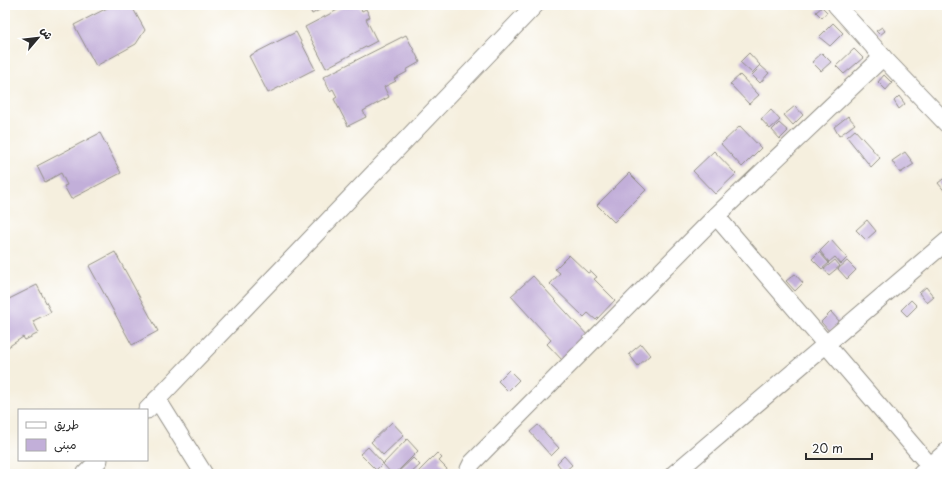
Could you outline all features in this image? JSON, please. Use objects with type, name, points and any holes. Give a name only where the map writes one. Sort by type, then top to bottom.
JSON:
[{"type":"street","points":[[204,474],[152,404],[535,5]]},
{"type":"street","points":[[829,5],[883,57]]},
{"type":"street","points":[[836,5],[947,124]]},
{"type":"street","points":[[469,474],[469,469],[472,464],[716,216],[883,57]]},
{"type":"street","points":[[716,216],[826,345],[929,471],[947,451]]},
{"type":"street","points":[[674,474],[947,241]]},
{"type":"street","points":[[85,474],[98,461]]},
{"type":"building","points":[[113,5],[131,5],[145,30],[136,44],[96,66],[74,25]]},
{"type":"building","points":[[308,5],[329,5],[312,14]]},
{"type":"building","points":[[347,5],[358,5],[362,11],[366,9],[370,17],[366,19],[377,41],[326,68],[305,27]]},
{"type":"building","points":[[822,7],[827,12],[822,18],[816,12]]},
{"type":"building","points":[[833,23],[843,33],[830,46],[819,37]]},
{"type":"building","points":[[882,27],[885,31],[880,35],[876,31]]},
{"type":"building","points":[[296,32],[315,69],[268,93],[249,56]]},
{"type":"building","points":[[406,35],[420,62],[406,70],[407,72],[394,79],[396,81],[384,87],[389,97],[363,111],[366,117],[348,126],[334,99],[337,97],[333,89],[330,91],[323,77]]},
{"type":"building","points":[[854,49],[863,58],[844,74],[836,66]]},
{"type":"building","points":[[749,53],[760,65],[752,73],[740,62]]},
{"type":"building","points":[[822,53],[831,62],[821,71],[812,62]]},
{"type":"building","points":[[761,66],[769,73],[760,83],[752,75]]},
{"type":"building","points":[[740,75],[759,95],[749,104],[730,84]]},
{"type":"building","points":[[884,75],[892,83],[886,90],[878,82]]},
{"type":"building","points":[[899,96],[905,104],[899,109],[894,101]]},
{"type":"building","points":[[795,106],[803,115],[793,125],[784,115]]},
{"type":"building","points":[[771,110],[780,120],[770,129],[761,119]]},
{"type":"building","points":[[848,116],[855,124],[839,136],[834,127]]},
{"type":"building","points":[[779,123],[788,131],[780,139],[772,130]]},
{"type":"building","points":[[740,126],[761,148],[742,167],[721,144]]},
{"type":"building","points":[[855,130],[880,158],[871,167],[847,137]]},
{"type":"building","points":[[100,133],[121,173],[71,199],[64,186],[67,185],[61,173],[45,182],[37,166]]},
{"type":"building","points":[[714,151],[736,174],[715,194],[693,171]]},
{"type":"building","points":[[905,152],[914,164],[900,173],[892,161]]},
{"type":"building","points":[[629,173],[646,190],[614,222],[597,205]]},
{"type":"building","points":[[947,176],[947,194],[938,183]]},
{"type":"building","points":[[867,220],[876,231],[866,240],[856,230]]},
{"type":"building","points":[[831,240],[847,258],[841,264],[835,257],[829,262],[820,251]]},
{"type":"building","points":[[115,252],[158,331],[132,345],[89,266]]},
{"type":"building","points":[[819,252],[829,263],[822,269],[812,259]]},
{"type":"building","points":[[569,255],[588,273],[591,271],[597,277],[594,279],[615,300],[596,320],[588,313],[584,317],[550,284],[560,273],[555,269]]},
{"type":"building","points":[[835,260],[840,266],[829,275],[824,269]]},
{"type":"building","points":[[847,261],[856,270],[847,279],[838,269]]},
{"type":"building","points":[[795,274],[803,283],[795,291],[786,281]]},
{"type":"building","points":[[533,276],[589,337],[563,361],[547,344],[551,340],[511,296]]},
{"type":"building","points":[[37,285],[51,312],[33,321],[39,333],[25,340],[23,337],[5,349],[5,301]]},
{"type":"building","points":[[926,287],[934,297],[927,303],[919,293]]},
{"type":"building","points":[[911,300],[917,306],[907,316],[901,310]]},
{"type":"building","points":[[831,312],[840,322],[830,332],[821,322]]},
{"type":"building","points":[[641,344],[650,355],[638,366],[629,354]]},
{"type":"building","points":[[509,370],[519,380],[508,391],[498,381]]},
{"type":"building","points":[[392,422],[404,435],[383,455],[371,442]]},
{"type":"building","points":[[538,425],[559,448],[551,456],[530,432]]},
{"type":"building","points":[[407,439],[418,451],[395,474],[392,474],[383,464]]},
{"type":"building","points":[[368,447],[383,463],[376,470],[360,454]]},
{"type":"building","points":[[437,453],[442,458],[439,461],[447,469],[446,471],[449,474],[416,474]]},
{"type":"building","points":[[564,456],[572,465],[564,472],[557,463]]},
{"type":"building","points":[[413,458],[420,465],[410,474],[399,474],[398,472]]}]
